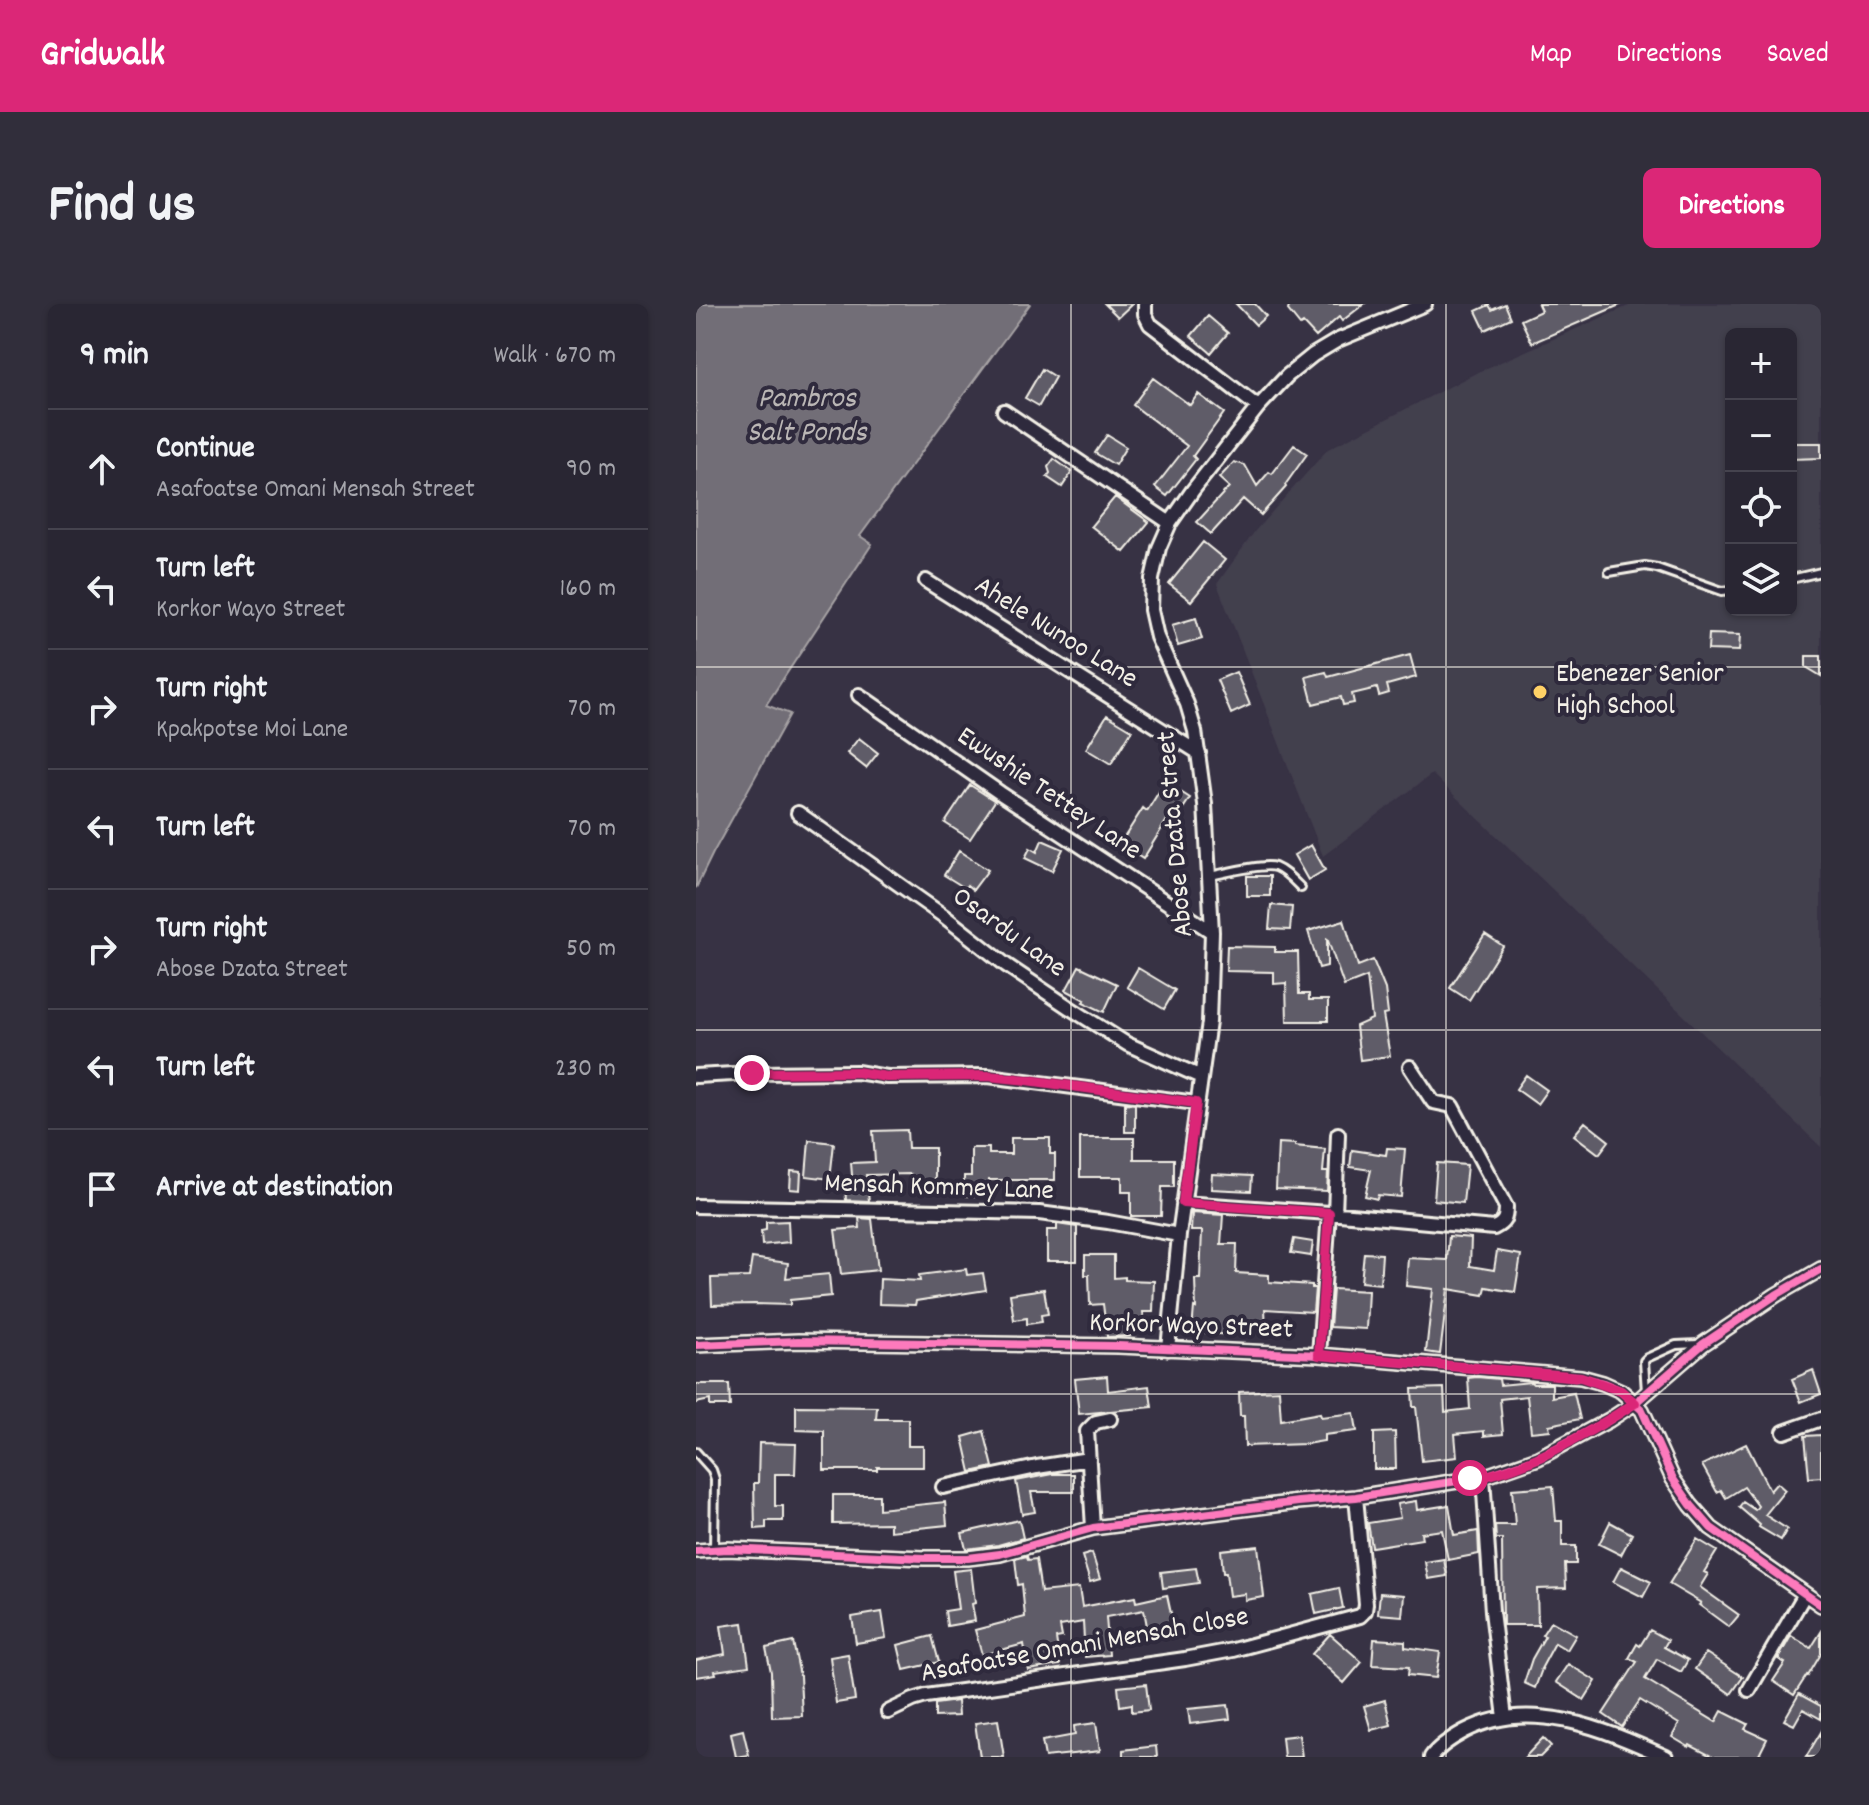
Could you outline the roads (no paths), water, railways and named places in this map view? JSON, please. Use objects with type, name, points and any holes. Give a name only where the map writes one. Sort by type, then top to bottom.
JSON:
[{"type":"street","points":[[1145,304],[1145,314],[1150,324],[1258,407]]},
{"type":"street","name":"Abose Dzata Street","points":[[1168,1349],[1183,1203],[1209,1022],[1212,932],[1210,876],[1195,731],[1187,704],[1157,637],[1151,610],[1152,579],[1159,548],[1170,523],[1193,490],[1258,407],[1287,376],[1338,340],[1425,304]]},
{"type":"street","points":[[1004,411],[1170,523]]},
{"type":"street","name":"Ahele Nunoo Lane","points":[[926,581],[1199,753]]},
{"type":"street","name":"Ewushie Tettey Lane","points":[[859,695],[1000,793],[1212,932]]},
{"type":"street","name":"Osardu Lane","points":[[798,813],[1070,1008],[1127,1044],[1201,1077]]},
{"type":"street","points":[[1183,1203],[1494,1228],[1503,1223],[1506,1207],[1452,1106],[1433,1102],[1410,1067]]},
{"type":"street","points":[[696,1076],[857,1072],[887,1077],[988,1076],[1196,1103]]},
{"type":"street","points":[[1319,1355],[1338,1134]]},
{"type":"street","name":"Mensah Kommey Lane","points":[[696,1206],[1039,1213],[1179,1235]]},
{"type":"street","points":[[696,1551],[714,1549],[968,1558],[1000,1554],[1093,1528],[1356,1497],[1483,1477],[1538,1458],[1609,1420],[1635,1403],[1703,1344],[1821,1269]]},
{"type":"street","name":"Korkor Wayo Street","points":[[696,1345],[798,1341],[1118,1346],[1319,1355],[1581,1377],[1621,1391],[1635,1403]]},
{"type":"street","points":[[1635,1403],[1642,1410],[1673,1479],[1711,1528],[1821,1605]]},
{"type":"street","points":[[1093,1528],[1087,1431],[1096,1422],[1110,1419]]},
{"type":"street","points":[[1784,1432],[1821,1419]]},
{"type":"street","points":[[943,1487],[1089,1459]]},
{"type":"street","points":[[1483,1477],[1492,1611],[1505,1718]]},
{"type":"street","name":"Asafoatse Omani Mensah Close","points":[[888,1712],[913,1700],[934,1695],[1233,1650],[1360,1616],[1366,1604],[1356,1497]]},
{"type":"street","points":[[1749,1690],[1805,1594]]},
{"type":"street","points":[[1431,1757],[1452,1738],[1479,1724],[1512,1716],[1556,1719],[1606,1732],[1666,1757]]},
{"type":"lane","points":[[1609,572],[1645,566],[1725,591]]},
{"type":"lane","points":[[1797,578],[1821,572]]},
{"type":"lane","points":[[1210,876],[1272,866],[1284,871],[1301,888]]},
{"type":"lane","points":[[1646,1392],[1644,1361],[1647,1358],[1676,1345],[1703,1344]]},
{"type":"lane","points":[[696,1452],[712,1470],[715,1479],[714,1549]]},
{"type":"water","name":"Pambros Salt Ponds","points":[[696,304],[1030,304],[860,536],[872,544],[766,705],[790,714],[696,888]]},
{"type":"place","name":"Ebenezer Senior High School","points":[[1540,692]]}]
